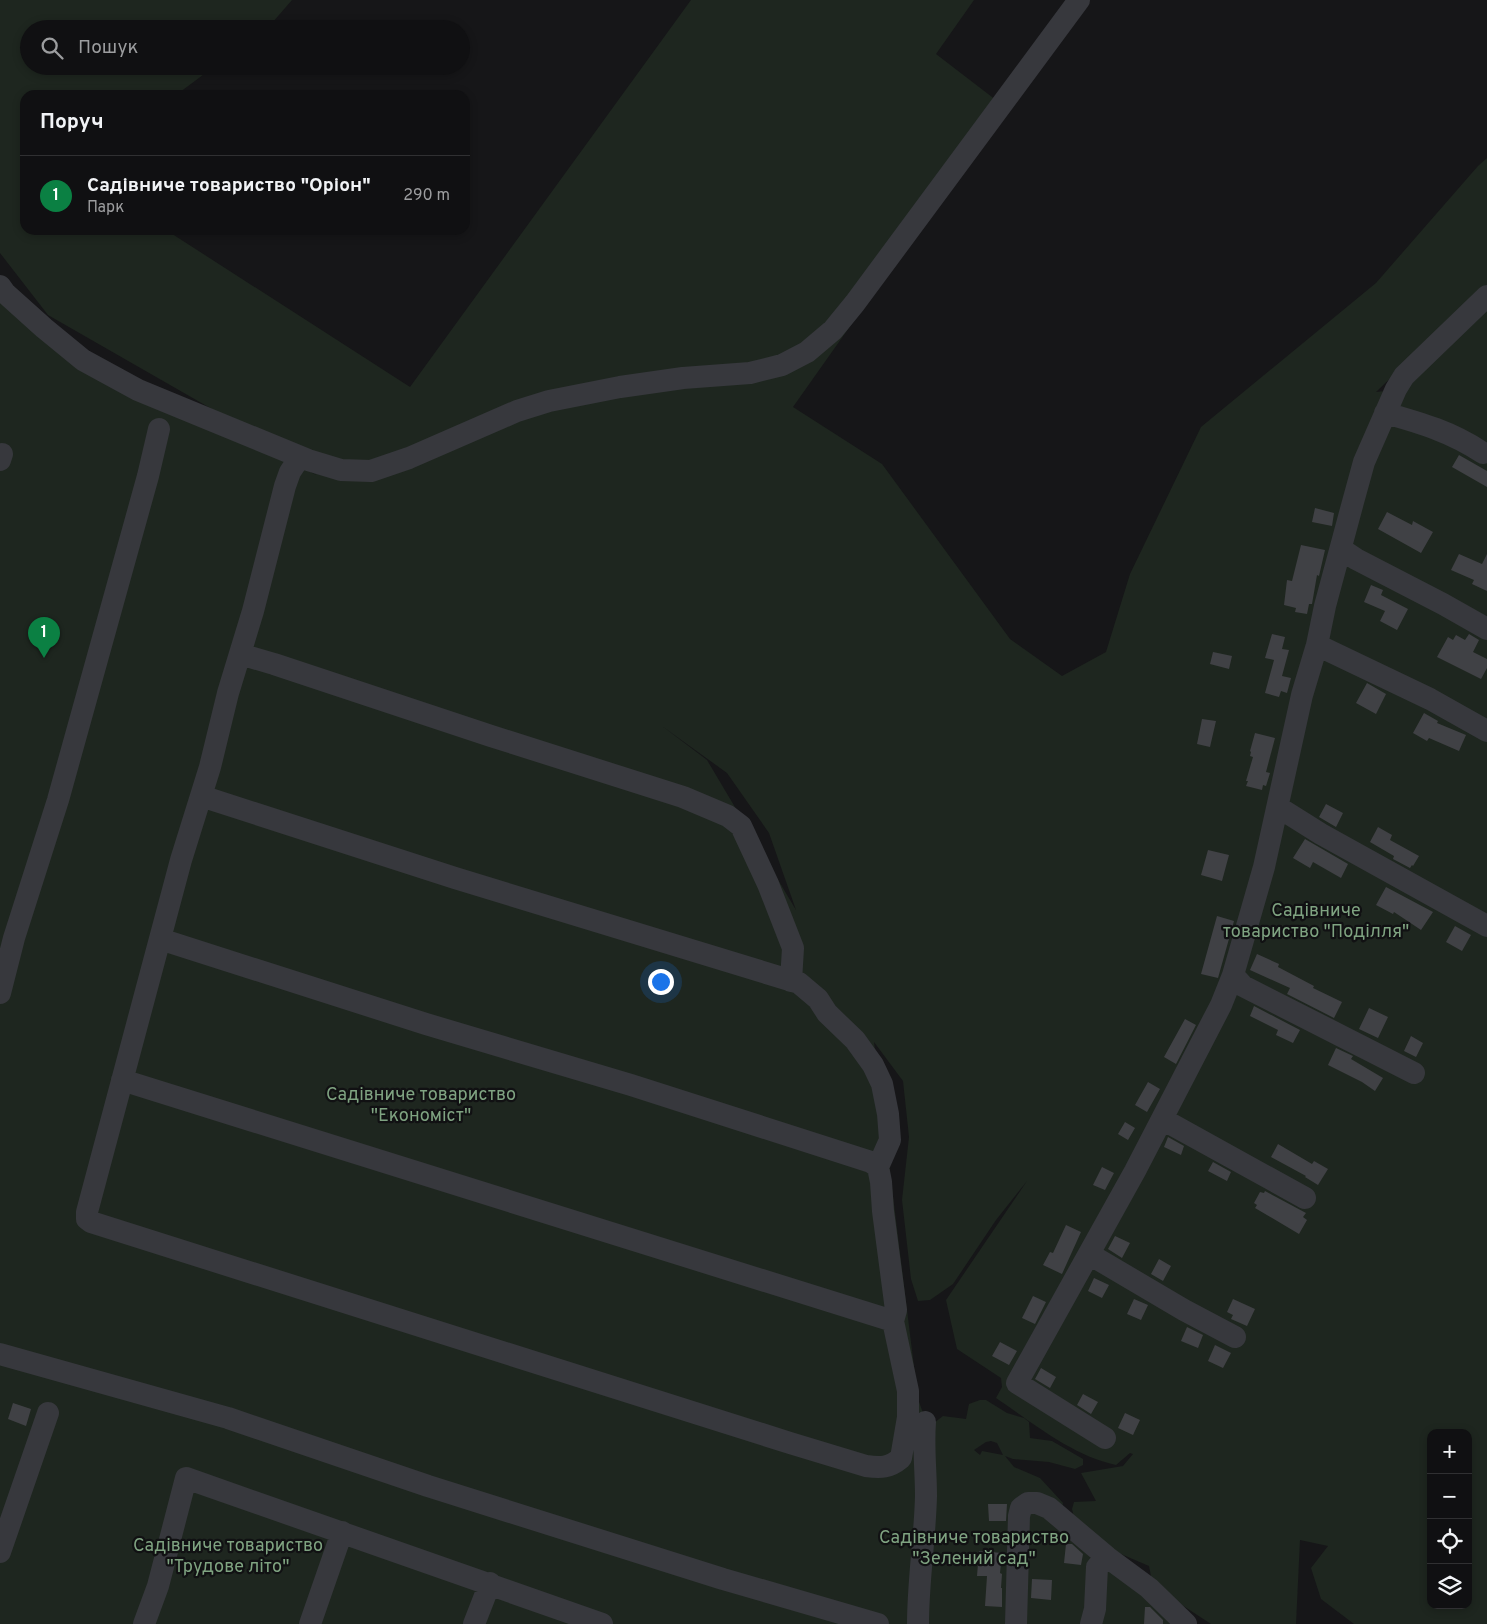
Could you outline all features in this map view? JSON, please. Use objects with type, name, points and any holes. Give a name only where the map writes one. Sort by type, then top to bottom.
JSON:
[{"type":"street","points":[[0,286],[5,294],[82,360],[138,390],[300,457],[340,470],[371,471],[410,458],[517,411],[549,401],[620,387],[684,378],[750,374],[782,365],[807,352],[833,330],[855,303],[1079,0]]},
{"type":"street","points":[[1105,1438],[1017,1383],[1162,1119],[1221,1005],[1233,975],[1264,867],[1302,696],[1317,645],[1325,606],[1364,462],[1385,413],[1404,376],[1487,296]]},
{"type":"street","points":[[1385,413],[1436,428],[1464,441],[1483,453]]},
{"type":"street","points":[[0,993],[7,936],[58,800],[148,476],[159,430]]},
{"type":"street","points":[[201,796],[446,875],[799,983],[818,999],[827,1013],[855,1040],[873,1066],[882,1084],[888,1114],[890,1140],[878,1167],[882,1182],[883,1211],[896,1310],[892,1321],[908,1391],[908,1417],[901,1458],[892,1466],[866,1466],[790,1444],[91,1222],[87,1219],[86,1212],[181,860],[253,611],[285,486],[290,472],[300,457]]},
{"type":"street","points":[[1341,549],[1356,559],[1487,629]]},
{"type":"street","points":[[1317,645],[1430,699],[1487,731]]},
{"type":"street","points":[[240,654],[683,797],[728,816],[741,826],[768,884],[793,948],[791,981]]},
{"type":"street","points":[[1278,807],[1321,834],[1487,926]]},
{"type":"street","points":[[160,939],[426,1024],[631,1085],[845,1153],[871,1162],[878,1167]]},
{"type":"street","points":[[1233,975],[1243,986],[1414,1073]]},
{"type":"street","points":[[122,1080],[892,1321]]},
{"type":"street","points":[[1162,1119],[1305,1198]]},
{"type":"street","points":[[1089,1254],[1184,1310],[1235,1337]]},
{"type":"street","points":[[0,1354],[228,1418],[428,1486],[723,1579],[878,1624]]},
{"type":"street","points":[[0,1552],[48,1412]]},
{"type":"street","points":[[918,1624],[918,1591],[926,1496],[925,1422]]},
{"type":"street","points":[[144,1624],[158,1586],[186,1478],[342,1532],[399,1554],[490,1583],[602,1624]]},
{"type":"street","points":[[1016,1624],[1019,1516],[1021,1508],[1028,1504],[1037,1503],[1049,1508],[1107,1557],[1149,1588],[1186,1624]]},
{"type":"street","points":[[310,1624],[342,1532]]},
{"type":"street","points":[[1091,1624],[1095,1609],[1097,1567],[1107,1557]]},
{"type":"street","points":[[474,1624],[490,1583]]},
{"type":"green space","points":[[0,0],[292,0],[275,20],[20,20],[20,75],[203,75],[183,90],[20,90],[20,235],[174,235],[410,387],[691,0],[974,0],[936,54],[1005,107],[793,407],[882,464],[1010,639],[1062,676],[1106,652],[1130,574],[1201,427],[1376,283],[1487,158],[1487,285],[1376,392],[1385,391],[1487,289],[1487,1624],[1354,1624],[1321,1599],[1311,1568],[1328,1546],[1300,1540],[1296,1624],[1211,1624],[1153,1586],[1149,1566],[1100,1545],[1075,1521],[1072,1509],[1074,1502],[1096,1501],[1081,1473],[1123,1466],[1133,1454],[1130,1453],[1116,1465],[1099,1460],[1068,1446],[1024,1418],[1029,1422],[1030,1438],[1052,1441],[1083,1459],[1083,1465],[1075,1469],[1049,1462],[1013,1459],[1005,1456],[1014,1467],[1040,1478],[1063,1503],[1062,1509],[1028,1492],[1197,1624],[0,1624],[0,280],[28,319],[113,374],[251,438],[316,475],[278,447],[48,315],[0,253]],"holes":[[[662,726],[727,773],[769,833],[796,910],[707,760]],[[874,1042],[903,1081],[909,1137],[902,1200],[911,1279],[918,1301],[930,1300],[953,1284],[996,1220],[1027,1181],[946,1300],[957,1349],[1001,1378],[1002,1387],[996,1398],[1024,1418],[1007,1413],[986,1400],[980,1400],[969,1404],[966,1419],[943,1416],[932,1426],[927,1424],[918,1399]],[[991,1441],[997,1443],[1003,1455],[982,1451],[980,1455],[974,1450]]]},
{"type":"building","points":[[1459,455],[1487,471],[1487,487],[1452,467]]},
{"type":"building","points":[[1315,508],[1334,513],[1332,526],[1312,522]]},
{"type":"building","points":[[1387,512],[1412,525],[1413,521],[1433,532],[1421,553],[1378,529]]},
{"type":"building","points":[[1301,545],[1325,550],[1319,576],[1317,575],[1312,604],[1309,604],[1307,614],[1295,612],[1296,608],[1284,605],[1287,580],[1292,581]]},
{"type":"building","points":[[1459,554],[1482,564],[1487,554],[1487,591],[1472,584],[1474,580],[1451,570]]},
{"type":"building","points":[[1371,585],[1383,590],[1381,595],[1408,609],[1397,630],[1380,621],[1385,611],[1364,602]]},
{"type":"building","points":[[1272,634],[1285,637],[1282,649],[1289,650],[1282,676],[1291,678],[1287,693],[1281,691],[1279,697],[1265,693],[1274,660],[1265,658]]},
{"type":"building","points":[[1469,634],[1479,640],[1473,652],[1487,659],[1487,668],[1481,679],[1437,657],[1448,637],[1453,640],[1456,635],[1465,640]]},
{"type":"building","points":[[1213,652],[1232,656],[1229,669],[1210,664]]},
{"type":"building","points":[[1367,683],[1386,694],[1376,714],[1356,703]]},
{"type":"building","points":[[1424,713],[1438,721],[1437,723],[1466,735],[1459,751],[1429,738],[1427,741],[1413,733]]},
{"type":"building","points":[[1202,719],[1216,721],[1210,747],[1197,744]]},
{"type":"building","points":[[1255,733],[1275,738],[1266,772],[1270,773],[1266,786],[1263,785],[1262,790],[1246,786],[1253,757],[1250,756],[1250,751]]},
{"type":"building","points":[[1326,804],[1343,813],[1336,827],[1319,817]]},
{"type":"building","points":[[1378,827],[1392,835],[1390,840],[1419,856],[1413,866],[1410,868],[1393,859],[1394,856],[1370,842]]},
{"type":"building","points":[[1305,839],[1348,864],[1341,878],[1313,862],[1310,868],[1293,858]]},
{"type":"building","points":[[1208,850],[1229,855],[1222,881],[1201,875]]},
{"type":"building","points":[[1386,887],[1433,912],[1421,930],[1394,912],[1393,914],[1376,905]]},
{"type":"building","points":[[1217,916],[1234,921],[1218,978],[1201,974]]},
{"type":"building","points":[[1455,926],[1471,935],[1462,951],[1446,942]]},
{"type":"building","points":[[1257,954],[1279,964],[1278,967],[1314,986],[1313,988],[1342,1002],[1334,1018],[1287,994],[1290,988],[1250,970]]},
{"type":"building","points":[[1254,1006],[1300,1030],[1293,1043],[1276,1035],[1278,1030],[1250,1016]]},
{"type":"building","points":[[1369,1008],[1388,1017],[1378,1038],[1359,1029]]},
{"type":"building","points":[[1185,1019],[1196,1025],[1176,1064],[1164,1057]]},
{"type":"building","points":[[1411,1036],[1423,1043],[1416,1057],[1404,1051]]},
{"type":"building","points":[[1336,1048],[1353,1056],[1351,1059],[1383,1078],[1375,1091],[1362,1082],[1328,1065]]},
{"type":"building","points":[[1148,1082],[1160,1089],[1147,1112],[1135,1105]]},
{"type":"building","points":[[1125,1122],[1135,1128],[1128,1140],[1118,1134]]},
{"type":"building","points":[[1168,1137],[1184,1146],[1181,1155],[1164,1147]]},
{"type":"building","points":[[1278,1144],[1312,1164],[1314,1161],[1328,1169],[1318,1185],[1306,1176],[1271,1157]]},
{"type":"building","points":[[1213,1162],[1231,1172],[1227,1181],[1208,1171]]},
{"type":"building","points":[[1102,1167],[1114,1173],[1105,1190],[1093,1185]]},
{"type":"building","points":[[1265,1191],[1306,1213],[1303,1217],[1307,1220],[1299,1234],[1255,1208],[1257,1205],[1254,1203],[1260,1192],[1264,1193]]},
{"type":"building","points":[[1066,1225],[1081,1232],[1062,1274],[1043,1265],[1050,1252],[1053,1253]]},
{"type":"building","points":[[1115,1236],[1130,1243],[1122,1258],[1108,1249]]},
{"type":"building","points":[[1159,1259],[1171,1266],[1163,1281],[1151,1274]]},
{"type":"building","points":[[1094,1278],[1109,1285],[1102,1298],[1088,1291]]},
{"type":"building","points":[[1033,1296],[1046,1302],[1035,1324],[1022,1318]]},
{"type":"building","points":[[1134,1299],[1148,1305],[1141,1320],[1127,1314]]},
{"type":"building","points":[[1233,1299],[1255,1309],[1247,1326],[1231,1319],[1233,1315],[1227,1312]]},
{"type":"building","points":[[1187,1327],[1203,1335],[1198,1348],[1181,1341]]},
{"type":"building","points":[[1000,1342],[1017,1351],[1009,1365],[992,1356]]},
{"type":"building","points":[[1215,1345],[1231,1353],[1223,1368],[1208,1361]]},
{"type":"building","points":[[1041,1368],[1056,1377],[1050,1388],[1035,1379]]},
{"type":"building","points":[[1083,1394],[1098,1402],[1091,1414],[1077,1405]]},
{"type":"building","points":[[13,1403],[31,1409],[26,1426],[8,1419]]},
{"type":"building","points":[[1125,1413],[1140,1420],[1133,1435],[1118,1428]]},
{"type":"building","points":[[988,1504],[1007,1504],[1006,1521],[989,1521]]},
{"type":"building","points":[[1066,1544],[1072,1544],[1083,1554],[1081,1565],[1064,1563]]},
{"type":"building","points":[[979,1551],[1002,1553],[1000,1573],[1002,1574],[1002,1607],[985,1606],[987,1576],[977,1576]]},
{"type":"building","points":[[1032,1579],[1052,1580],[1051,1600],[1031,1598]]},
{"type":"building","points":[[1145,1607],[1150,1607],[1163,1620],[1163,1624],[1144,1624]]},
{"type":"place","name":"Садівниче товариство \"Оріон\"","points":[[44,658]]},
{"type":"park label","name":"Садівниче товариство \"Поділля\"","points":[[1316,920]]},
{"type":"park label","name":"Садівниче товариство \"Економіст\"","points":[[421,1104]]},
{"type":"park label","name":"Садівниче товариство \"Зелений сад\"","points":[[974,1547]]},
{"type":"park label","name":"Садівниче товариство \"Трудове літо\"","points":[[228,1555]]}]
